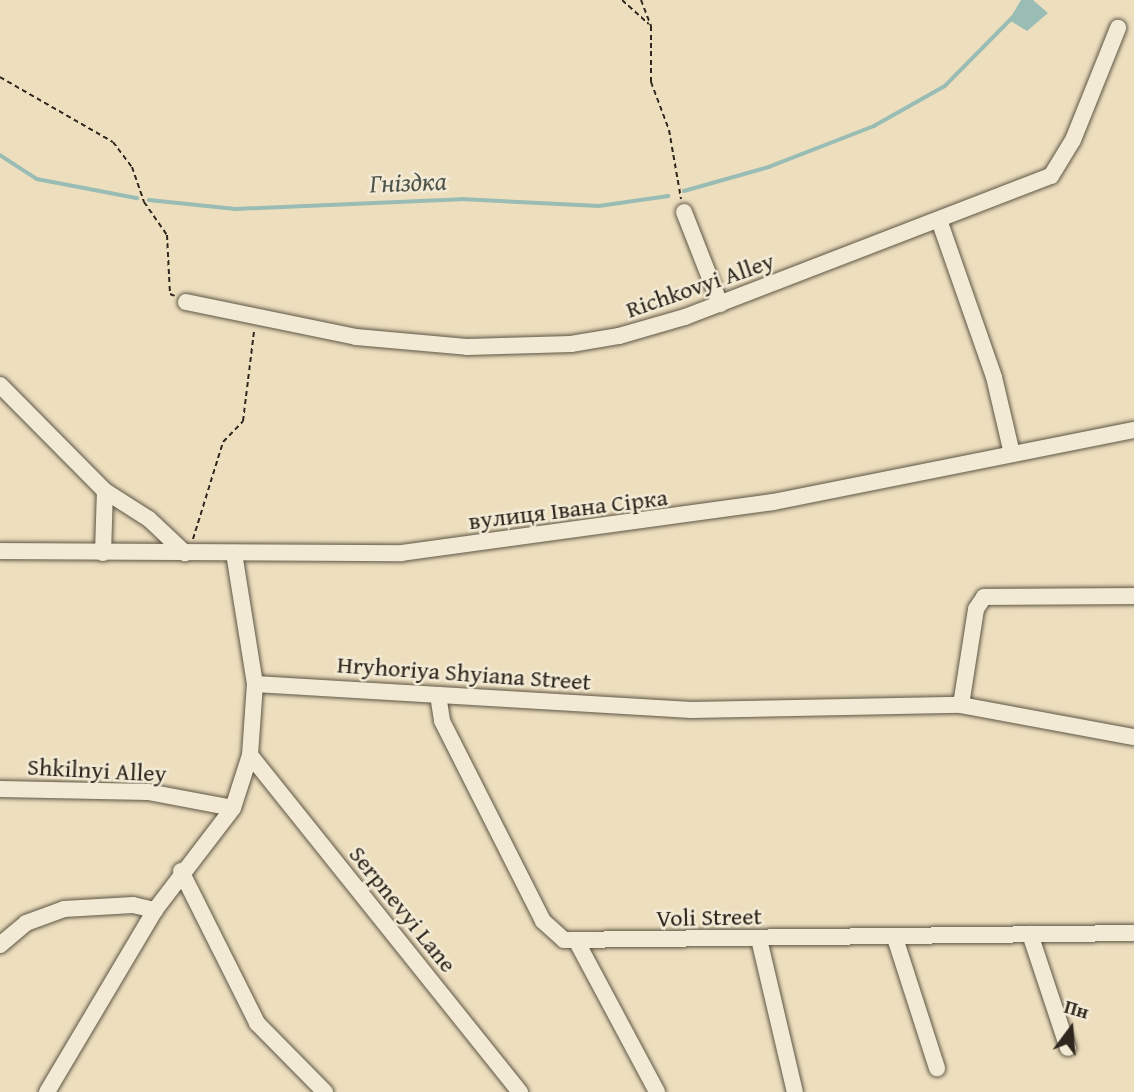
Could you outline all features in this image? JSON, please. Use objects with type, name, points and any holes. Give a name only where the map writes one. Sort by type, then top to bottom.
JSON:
[{"type":"street","name":"Richkovyi Alley","points":[[186,302],[411,343],[529,346],[619,336],[720,304],[1056,172],[1118,27]]},
{"type":"street","points":[[684,212],[720,304]]},
{"type":"street","points":[[939,220],[995,377],[1012,454]]},
{"type":"street","points":[[0,385],[105,491],[149,519],[187,553]]},
{"type":"street","name":"вулиця Івана Сірка","points":[[0,551],[401,553],[564,533],[773,502],[1134,430]]},
{"type":"street","points":[[103,553],[105,491]]},
{"type":"street","points":[[47,1092],[155,910],[181,871],[233,808],[250,755],[255,684],[234,553]]},
{"type":"street","points":[[961,705],[976,609],[984,597],[1134,596]]},
{"type":"street","name":"Hryhoriya Shyiana Street","points":[[255,684],[764,712],[907,703],[961,705],[1134,737]]},
{"type":"street","name":"Voli Street","points":[[438,695],[442,721],[543,921],[554,935],[577,942],[1134,933]]},
{"type":"street","name":"Serpnevyi Lane","points":[[250,755],[520,1092]]},
{"type":"street","name":"Shkilnyi Alley","points":[[0,789],[148,792],[233,808]]},
{"type":"street","points":[[181,871],[257,1023],[325,1092]]},
{"type":"street","points":[[0,945],[26,923],[64,909],[133,905],[155,910]]},
{"type":"street","points":[[1030,934],[1068,1048]]},
{"type":"street","points":[[895,938],[937,1068]]},
{"type":"street","points":[[758,939],[795,1092]]},
{"type":"street","points":[[577,942],[657,1092]]},
{"type":"path","points":[[622,0],[651,26]]},
{"type":"path","points":[[641,0],[651,26],[651,82],[668,130],[684,212]]},
{"type":"path","points":[[0,77],[113,142],[132,167],[144,202],[167,235],[170,293],[186,302]]},
{"type":"path","points":[[187,553],[223,442],[243,421],[254,316]]},
{"type":"water","points":[[1021,0],[1033,0],[1048,13],[1027,31],[1009,20]]},
{"type":"waterway","name":"Гніздка","points":[[684,191],[769,167],[874,126],[945,86],[1013,17]]},
{"type":"waterway","name":"Гніздка","points":[[0,155],[37,179],[137,198]]},
{"type":"waterway","name":"Гніздка","points":[[149,200],[236,209],[461,199],[599,206],[668,196]]}]
